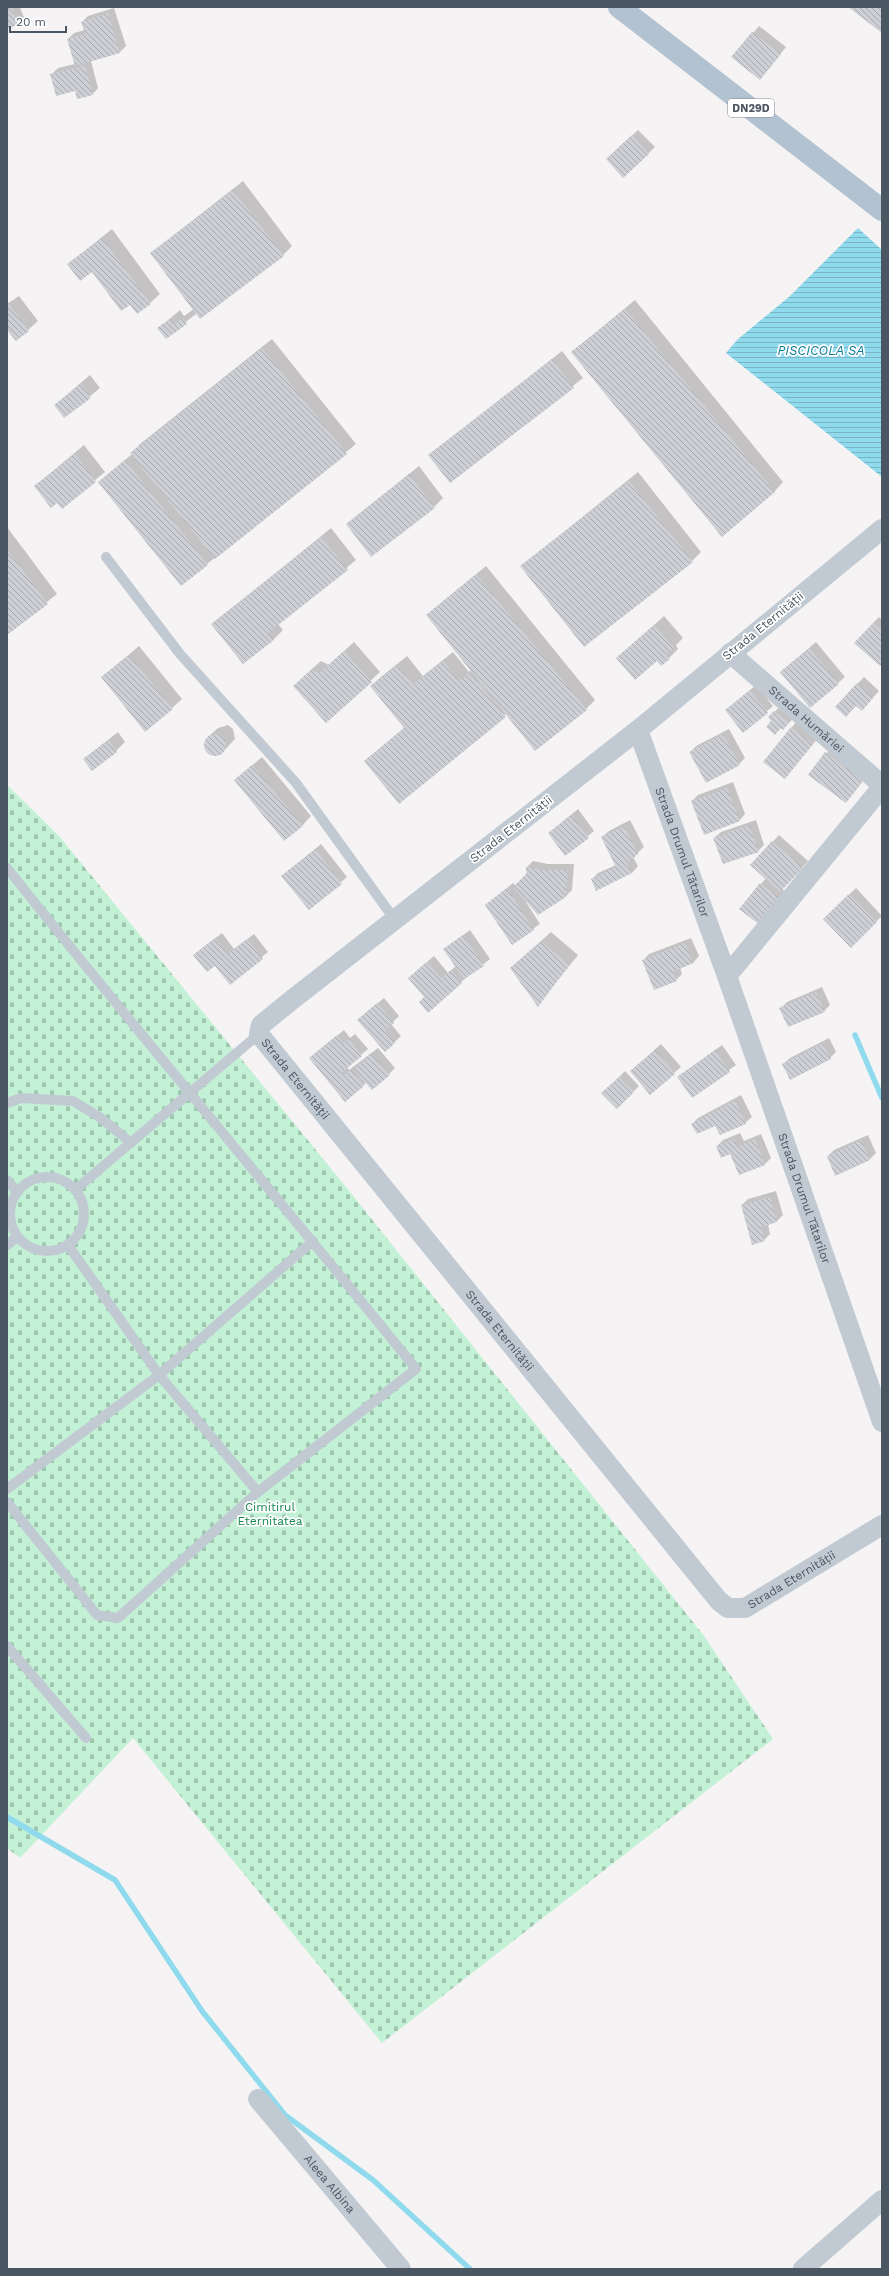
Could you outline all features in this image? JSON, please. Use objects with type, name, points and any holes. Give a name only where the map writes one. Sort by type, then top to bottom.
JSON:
[{"type":"main road","name":"DN29D","points":[[619,7],[882,210]]},
{"type":"street","name":"Strada Eternității","points":[[882,529],[638,730],[261,1025],[259,1034],[719,1601],[728,1608],[745,1608],[882,1525]]},
{"type":"street","name":"Strada Humăriei","points":[[730,653],[882,786]]},
{"type":"street","name":"Strada Drumul Tătarilor","points":[[638,730],[727,976],[882,1422]]},
{"type":"street","points":[[727,976],[882,786]]},
{"type":"street","name":"Aleea Albina","points":[[258,2099],[401,2269]]},
{"type":"street","points":[[803,2269],[882,2200]]},
{"type":"lane","points":[[106,557],[180,654],[296,783],[394,920]]},
{"type":"lane","points":[[7,868],[11,880],[313,1241],[416,1369],[258,1492],[118,1618],[97,1615],[7,1502]]},
{"type":"lane","points":[[75,1190],[259,1034]]},
{"type":"lane","points":[[7,1104],[22,1098],[73,1101],[101,1118],[131,1143]]},
{"type":"lane","points":[[49,1177],[60,1179],[75,1190],[84,1206],[84,1219],[81,1231],[68,1245],[50,1252],[38,1251],[26,1245],[17,1237],[11,1226],[9,1214],[11,1202],[17,1192],[26,1184],[37,1178],[49,1177]]},
{"type":"lane","points":[[7,1180],[17,1192]]},
{"type":"lane","points":[[7,1245],[17,1237]]},
{"type":"lane","points":[[7,1489],[159,1376],[313,1241]]},
{"type":"lane","points":[[68,1245],[159,1376],[258,1492]]},
{"type":"lane","points":[[7,1646],[86,1738]]},
{"type":"green space","name":"Cimitirul Eternitatea","points":[[7,785],[59,836],[346,1187],[704,1636],[773,1739],[382,2043],[133,1738],[20,1858],[7,1848]]},
{"type":"water","name":"PISCICOLA SA","points":[[858,228],[882,250],[882,477],[726,353],[737,340],[790,296]]},
{"type":"building","points":[[7,7],[12,7],[18,25],[7,29]]},
{"type":"building","points":[[848,7],[882,7],[882,33]]},
{"type":"building","points":[[108,13],[120,53],[75,66],[67,39],[85,34],[81,22]]},
{"type":"building","points":[[752,32],[781,54],[760,80],[731,57]]},
{"type":"building","points":[[85,65],[93,95],[77,99],[75,91],[56,96],[50,74]]},
{"type":"building","points":[[632,135],[649,154],[623,178],[606,159]]},
{"type":"building","points":[[233,190],[284,256],[200,319],[150,253]]},
{"type":"building","points":[[102,238],[151,304],[137,314],[130,305],[121,311],[92,272],[80,281],[67,264]]},
{"type":"building","points":[[9,304],[29,331],[16,341],[7,330],[7,306]]},
{"type":"building","points":[[625,309],[775,492],[722,537],[571,352]]},
{"type":"building","points":[[183,318],[187,324],[166,339],[157,328],[170,319],[175,324]]},
{"type":"building","points":[[262,348],[347,454],[215,559],[130,453]]},
{"type":"building","points":[[552,359],[574,388],[450,483],[428,455]]},
{"type":"building","points":[[81,384],[91,398],[64,418],[54,405]]},
{"type":"building","points":[[75,454],[96,482],[62,509],[57,503],[51,508],[34,486]]},
{"type":"building","points":[[125,460],[208,565],[181,586],[98,482]]},
{"type":"building","points":[[409,474],[435,508],[371,557],[346,524]]},
{"type":"building","points":[[629,481],[693,562],[584,647],[520,566]]},
{"type":"building","points":[[321,537],[348,570],[268,633],[274,640],[243,664],[211,624]]},
{"type":"building","points":[[7,549],[48,604],[7,635]]},
{"type":"building","points":[[476,574],[587,710],[535,751],[426,615]]},
{"type":"building","points":[[873,623],[882,631],[882,663],[880,666],[854,643]]},
{"type":"building","points":[[654,625],[674,648],[666,655],[670,659],[661,666],[657,661],[635,680],[616,658]]},
{"type":"building","points":[[809,648],[839,684],[810,708],[780,672]]},
{"type":"building","points":[[344,651],[372,682],[326,723],[293,686],[311,670],[319,673]]},
{"type":"building","points":[[129,655],[173,709],[145,732],[101,677]]},
{"type":"building","points":[[443,661],[459,681],[470,672],[506,717],[399,804],[364,761],[404,728],[370,686],[397,665],[413,684]]},
{"type":"building","points":[[857,683],[873,698],[862,711],[856,706],[846,717],[835,707]]},
{"type":"building","points":[[750,690],[768,713],[743,733],[725,710]]},
{"type":"building","points":[[774,711],[789,723],[783,730],[781,728],[775,735],[766,727],[771,721],[768,717]]},
{"type":"building","points":[[791,727],[813,744],[785,779],[763,762]]},
{"type":"building","points":[[215,734],[223,737],[226,745],[223,753],[215,756],[207,753],[204,745],[207,737]]},
{"type":"building","points":[[723,734],[740,765],[706,783],[689,752]]},
{"type":"building","points":[[108,740],[117,752],[92,771],[83,759]]},
{"type":"building","points":[[825,752],[863,781],[846,803],[808,775]]},
{"type":"building","points":[[252,765],[303,826],[284,841],[234,780]]},
{"type":"building","points":[[727,788],[740,821],[704,835],[691,801]]},
{"type":"building","points":[[571,815],[589,838],[565,856],[548,833]]},
{"type":"building","points":[[749,825],[759,852],[723,864],[713,838]]},
{"type":"building","points":[[624,826],[638,854],[627,863],[632,873],[596,891],[591,879],[616,867],[601,837]]},
{"type":"building","points":[[772,841],[803,868],[780,892],[750,865]]},
{"type":"building","points":[[315,849],[342,884],[309,910],[281,876]]},
{"type":"building","points":[[526,867],[542,870],[568,870],[566,897],[538,915],[513,887],[526,874]]},
{"type":"building","points":[[760,883],[782,900],[761,926],[739,909]]},
{"type":"building","points":[[507,888],[534,930],[512,945],[485,905]]},
{"type":"building","points":[[849,894],[877,922],[851,948],[823,919]]},
{"type":"building","points":[[463,935],[484,966],[464,979],[443,949]]},
{"type":"building","points":[[215,938],[228,954],[247,939],[263,959],[230,985],[215,966],[207,972],[193,955]]},
{"type":"building","points":[[541,941],[569,965],[538,1007],[510,968]]},
{"type":"building","points":[[685,943],[693,963],[673,972],[677,981],[654,990],[642,960]]},
{"type":"building","points":[[427,962],[441,978],[451,970],[462,983],[428,1013],[419,1002],[424,997],[408,978]]},
{"type":"building","points":[[816,992],[825,1012],[788,1027],[779,1008]]},
{"type":"building","points":[[377,1003],[394,1023],[385,1031],[395,1043],[385,1052],[357,1020]]},
{"type":"building","points":[[337,1035],[343,1043],[349,1039],[362,1056],[341,1073],[343,1076],[351,1070],[364,1086],[345,1102],[309,1058]]},
{"type":"building","points":[[823,1043],[831,1059],[790,1080],[782,1064]]},
{"type":"building","points":[[655,1050],[675,1074],[650,1095],[630,1071]]},
{"type":"building","points":[[715,1050],[730,1072],[692,1098],[677,1077]]},
{"type":"building","points":[[371,1054],[390,1075],[372,1090],[353,1069]]},
{"type":"building","points":[[619,1077],[634,1092],[617,1109],[601,1093]]},
{"type":"building","points":[[735,1100],[746,1124],[720,1135],[715,1126],[697,1134],[691,1124]]},
{"type":"building","points":[[734,1138],[737,1147],[755,1139],[765,1165],[739,1175],[730,1154],[721,1158],[716,1146]]},
{"type":"building","points":[[861,1140],[870,1160],[835,1176],[827,1156]]},
{"type":"building","points":[[770,1197],[777,1222],[761,1227],[765,1241],[752,1245],[741,1205]]},
{"type":"waterway","points":[[855,1035],[882,1098]]},
{"type":"waterway","points":[[7,1817],[115,1880],[202,2011],[285,2115],[373,2180],[470,2269]]}]
